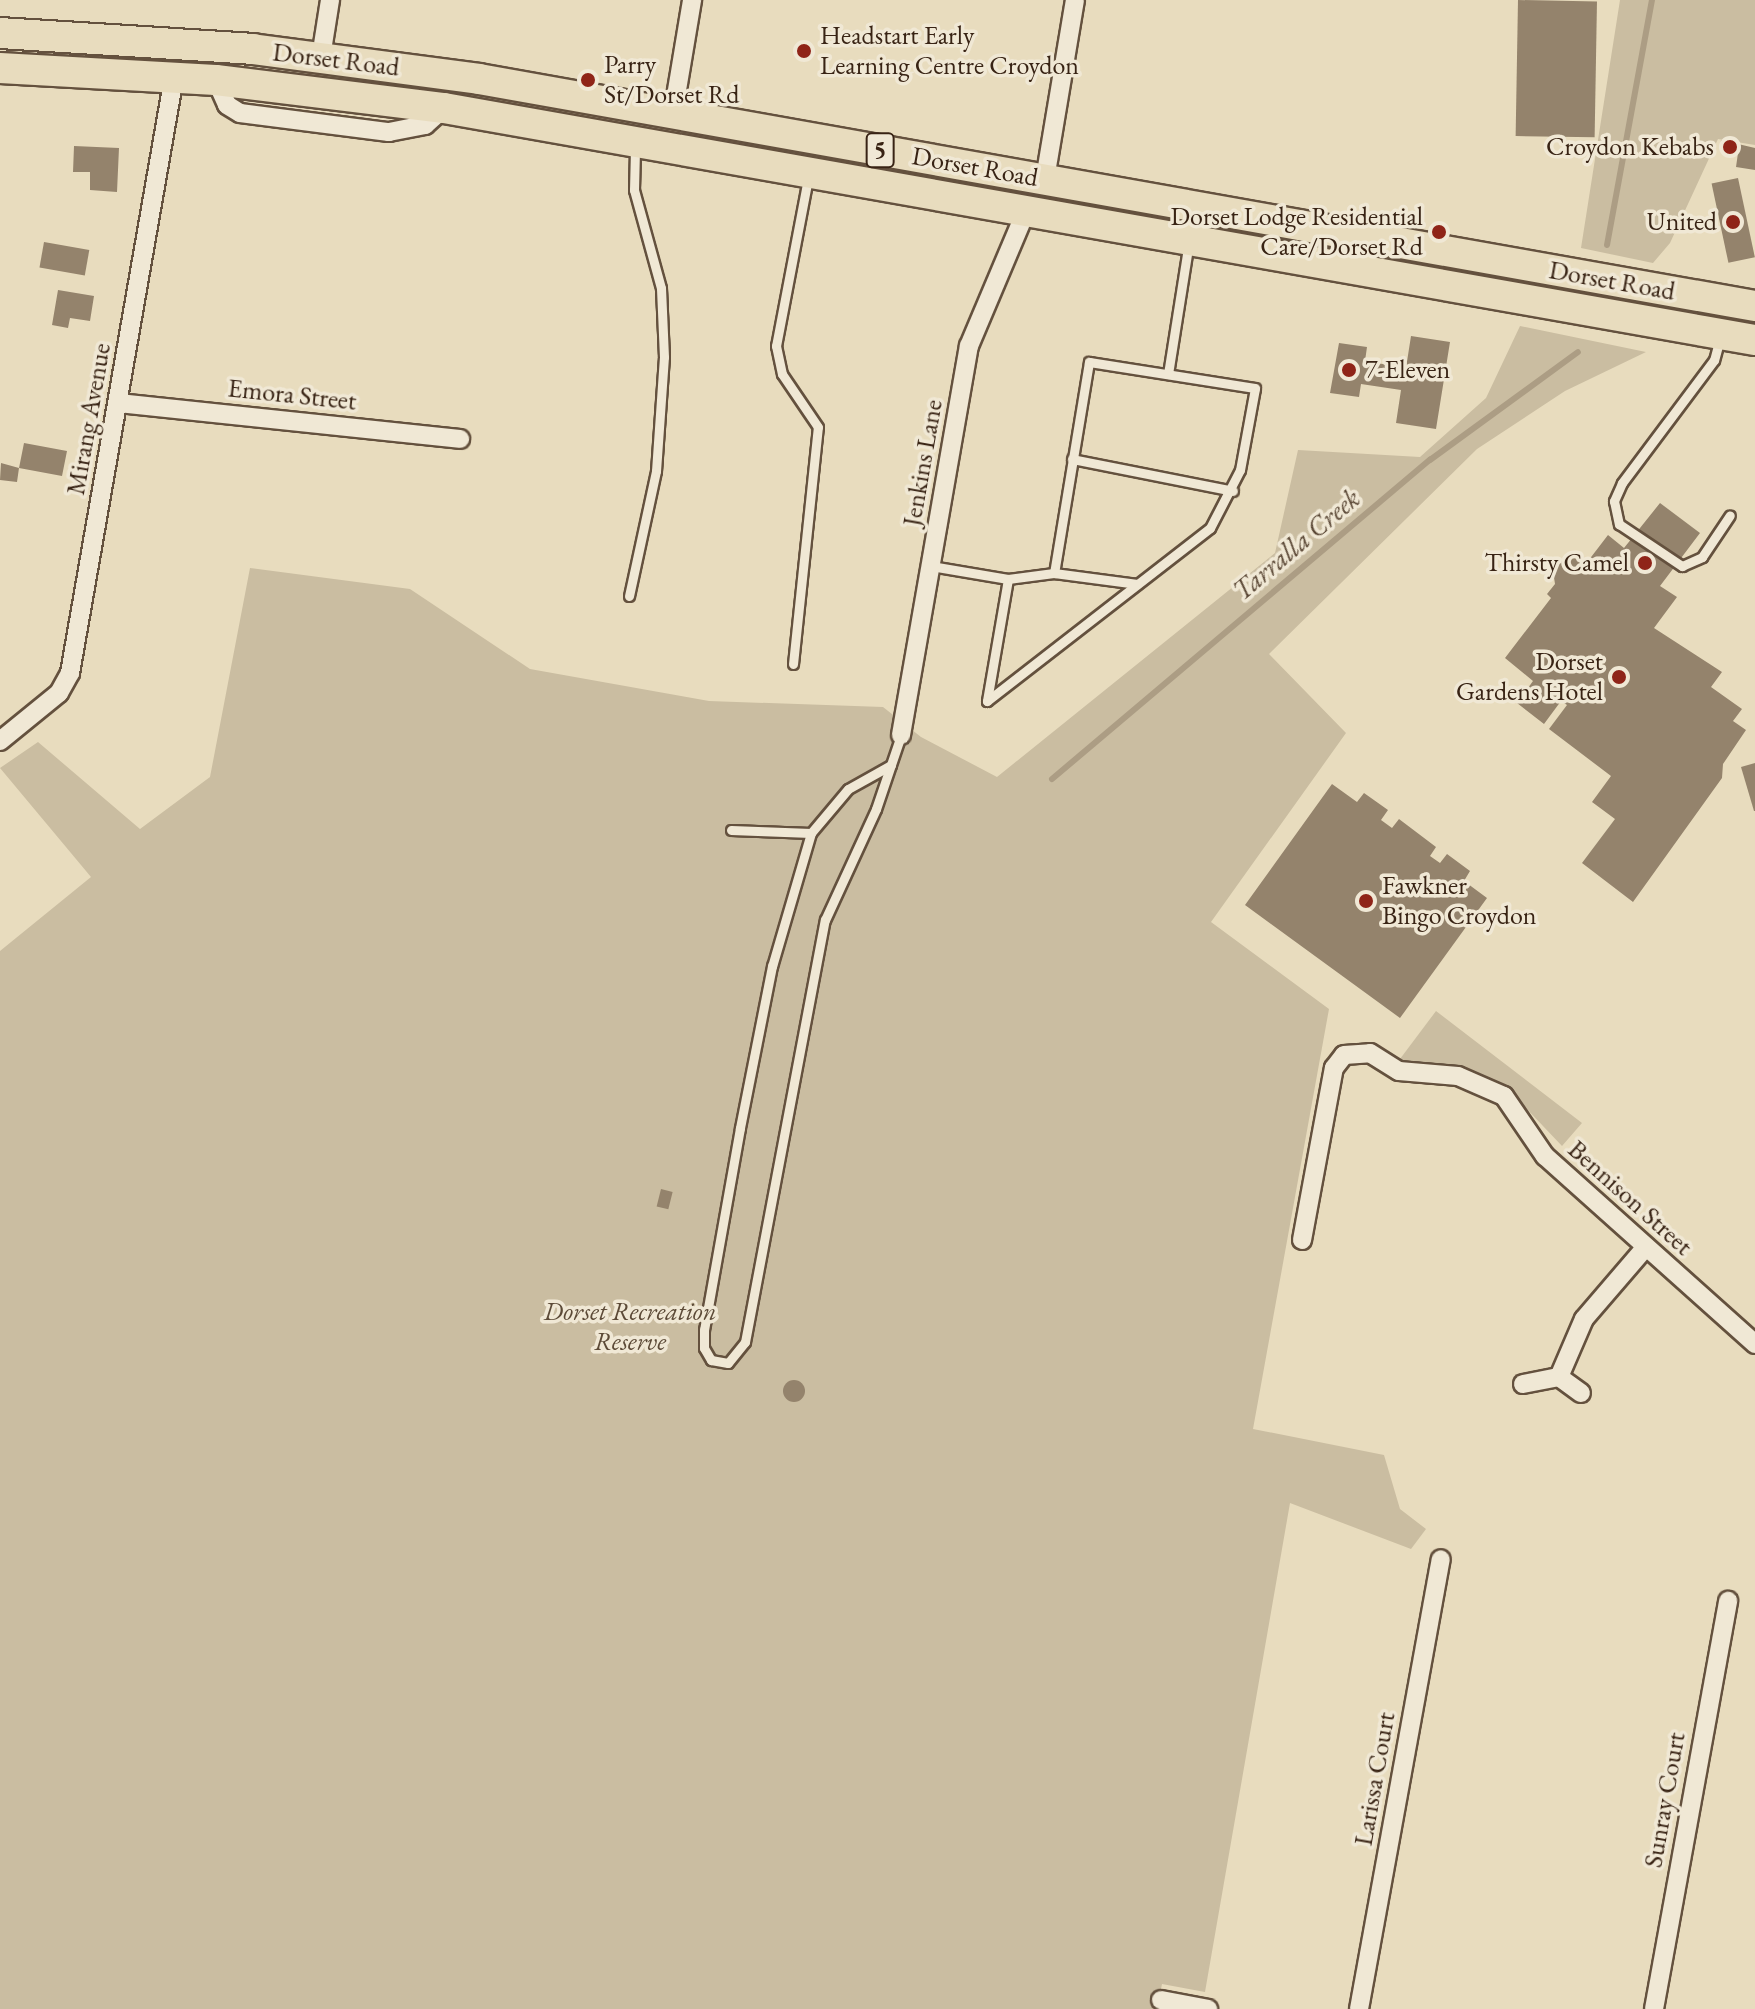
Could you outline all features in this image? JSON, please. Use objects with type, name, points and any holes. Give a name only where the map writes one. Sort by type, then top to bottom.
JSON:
[{"type":"main road","name":"Dorset Road","points":[[0,33],[321,57],[673,114],[1741,304]]},
{"type":"main road","points":[[317,91],[321,57]]},
{"type":"main road","name":"Dorset Road","points":[[0,68],[216,80],[444,108],[1755,340]]},
{"type":"main road","points":[[1026,211],[1045,179]]},
{"type":"main road","points":[[1365,271],[1372,238]]},
{"type":"main road","points":[[1721,334],[1741,304]]},
{"type":"street","points":[[321,57],[330,0]]},
{"type":"street","points":[[673,114],[692,0]]},
{"type":"street","points":[[1045,179],[1075,0]]},
{"type":"street","name":"Mirang Avenue","points":[[0,741],[59,693],[70,673],[174,77]]},
{"type":"street","points":[[216,80],[227,105],[240,113],[360,128],[409,132],[444,108]]},
{"type":"street","name":"Jenkins Lane","points":[[901,735],[969,346],[1026,211]]},
{"type":"street","name":"Emora Street","points":[[118,403],[460,439]]},
{"type":"street","name":"Bennison Street","points":[[1302,1240],[1334,1068],[1344,1055],[1357,1051],[1416,1076],[1476,1080],[1504,1096],[1545,1156],[1755,1344]]},
{"type":"street","points":[[1559,1377],[1584,1319],[1646,1247]]},
{"type":"street","points":[[1523,1384],[1559,1377],[1581,1393]]},
{"type":"street","name":"Larissa Court","points":[[1359,2009],[1441,1559]]},
{"type":"street","name":"Sunray Court","points":[[1654,2009],[1728,1601]]},
{"type":"street","points":[[1161,2000],[1208,2009]]},
{"type":"lane","points":[[629,596],[656,471],[664,357],[661,288],[634,190],[636,141]]},
{"type":"lane","points":[[793,664],[818,427],[782,374],[776,346],[810,171]]},
{"type":"lane","points":[[1168,374],[1189,239]]},
{"type":"lane","points":[[1721,334],[1714,360],[1618,489],[1619,524],[1682,566],[1691,566],[1730,515]]},
{"type":"lane","points":[[1008,579],[987,701],[1210,528],[1233,491],[1255,388],[1089,362],[1054,573]]},
{"type":"lane","points":[[1072,459],[1233,491]]},
{"type":"lane","points":[[931,566],[1008,579],[1054,573],[1137,584]]},
{"type":"lane","points":[[891,765],[848,789],[811,833],[772,966],[704,1330],[704,1348],[711,1360],[728,1363],[745,1342],[825,920],[891,765],[901,735]]},
{"type":"lane","points":[[731,830],[811,833]]},
{"type":"green space","points":[[1620,0],[1755,0],[1755,145],[1718,139],[1670,243],[1653,263],[1581,248]]},
{"type":"green space","name":"Dorset Recreation Reserve","points":[[1520,326],[1646,352],[1565,391],[1477,449],[1269,654],[1346,733],[1211,922],[1329,1009],[1253,1429],[1384,1455],[1400,1509],[1426,1529],[1411,1549],[1290,1503],[1205,1992],[1162,1984],[1157,2009],[0,2009],[0,951],[91,877],[0,768],[38,742],[140,829],[210,777],[250,568],[410,589],[530,669],[709,701],[883,707],[921,737],[997,777],[1275,553],[1298,450],[1420,457],[1486,398]]},
{"type":"green space","points":[[1436,1011],[1582,1123],[1562,1146],[1503,1084],[1456,1068],[1421,1067],[1400,1059]]},
{"type":"building","points":[[1518,0],[1597,1],[1595,137],[1516,136]]},
{"type":"building","points":[[1721,140],[1755,148],[1755,170],[1736,167],[1738,153],[1720,150]]},
{"type":"building","points":[[74,146],[119,148],[117,192],[90,190],[90,172],[73,172]]},
{"type":"building","points":[[1738,178],[1755,257],[1728,263],[1712,184]]},
{"type":"building","points":[[44,242],[89,250],[85,276],[39,268]]},
{"type":"building","points":[[58,290],[94,296],[90,321],[70,318],[68,328],[52,325]]},
{"type":"building","points":[[1411,336],[1450,342],[1436,429],[1396,423],[1401,390],[1361,384],[1359,397],[1330,393],[1339,343],[1367,347],[1365,361],[1406,368]]},
{"type":"building","points":[[24,443],[67,451],[62,476],[19,468]]},
{"type":"building","points":[[1,463],[19,468],[17,482],[0,480]]},
{"type":"building","points":[[1660,503],[1700,533],[1660,586],[1677,597],[1654,628],[1722,672],[1711,687],[1742,709],[1733,721],[1746,730],[1723,764],[1722,778],[1633,902],[1582,863],[1615,819],[1592,802],[1611,776],[1549,729],[1567,705],[1561,701],[1544,724],[1517,703],[1533,681],[1505,658],[1551,598],[1547,594],[1555,584],[1553,571],[1563,558],[1571,554],[1585,565],[1608,535],[1624,548]]},
{"type":"building","points":[[1755,763],[1755,811],[1754,811],[1741,767]]},
{"type":"building","name":"Fawkner Bingo Croydon","points":[[1332,784],[1357,802],[1364,793],[1388,810],[1381,820],[1392,828],[1399,819],[1436,847],[1430,856],[1440,863],[1447,854],[1470,871],[1464,881],[1487,898],[1400,1018],[1245,905]]},
{"type":"building","points":[[661,1189],[673,1192],[668,1209],[657,1206]]},
{"type":"building","points":[[794,1380],[802,1383],[805,1391],[802,1399],[794,1402],[786,1399],[783,1391],[786,1383]]},
{"type":"waterway","name":"Tarralla Creek","points":[[1607,245],[1652,0]]},
{"type":"waterway","name":"Tarralla Creek","points":[[1052,779],[1430,460],[1578,352]]},
{"type":"place","name":"Headstart Early Learning Centre Croydon","points":[[804,51]]},
{"type":"place","name":"Parry St/Dorset Rd","points":[[588,80]]},
{"type":"place","name":"Croydon Kebabs","points":[[1730,147]]},
{"type":"place","name":"United","points":[[1733,222]]},
{"type":"place","name":"Dorset Lodge Residential Care/Dorset Rd","points":[[1439,232]]},
{"type":"place","name":"7-Eleven","points":[[1349,370]]},
{"type":"place","name":"Thirsty Camel","points":[[1645,563]]},
{"type":"place","name":"Dorset Gardens Hotel","points":[[1619,677]]},
{"type":"place","name":"Fawkner Bingo Croydon","points":[[1366,901]]}]
